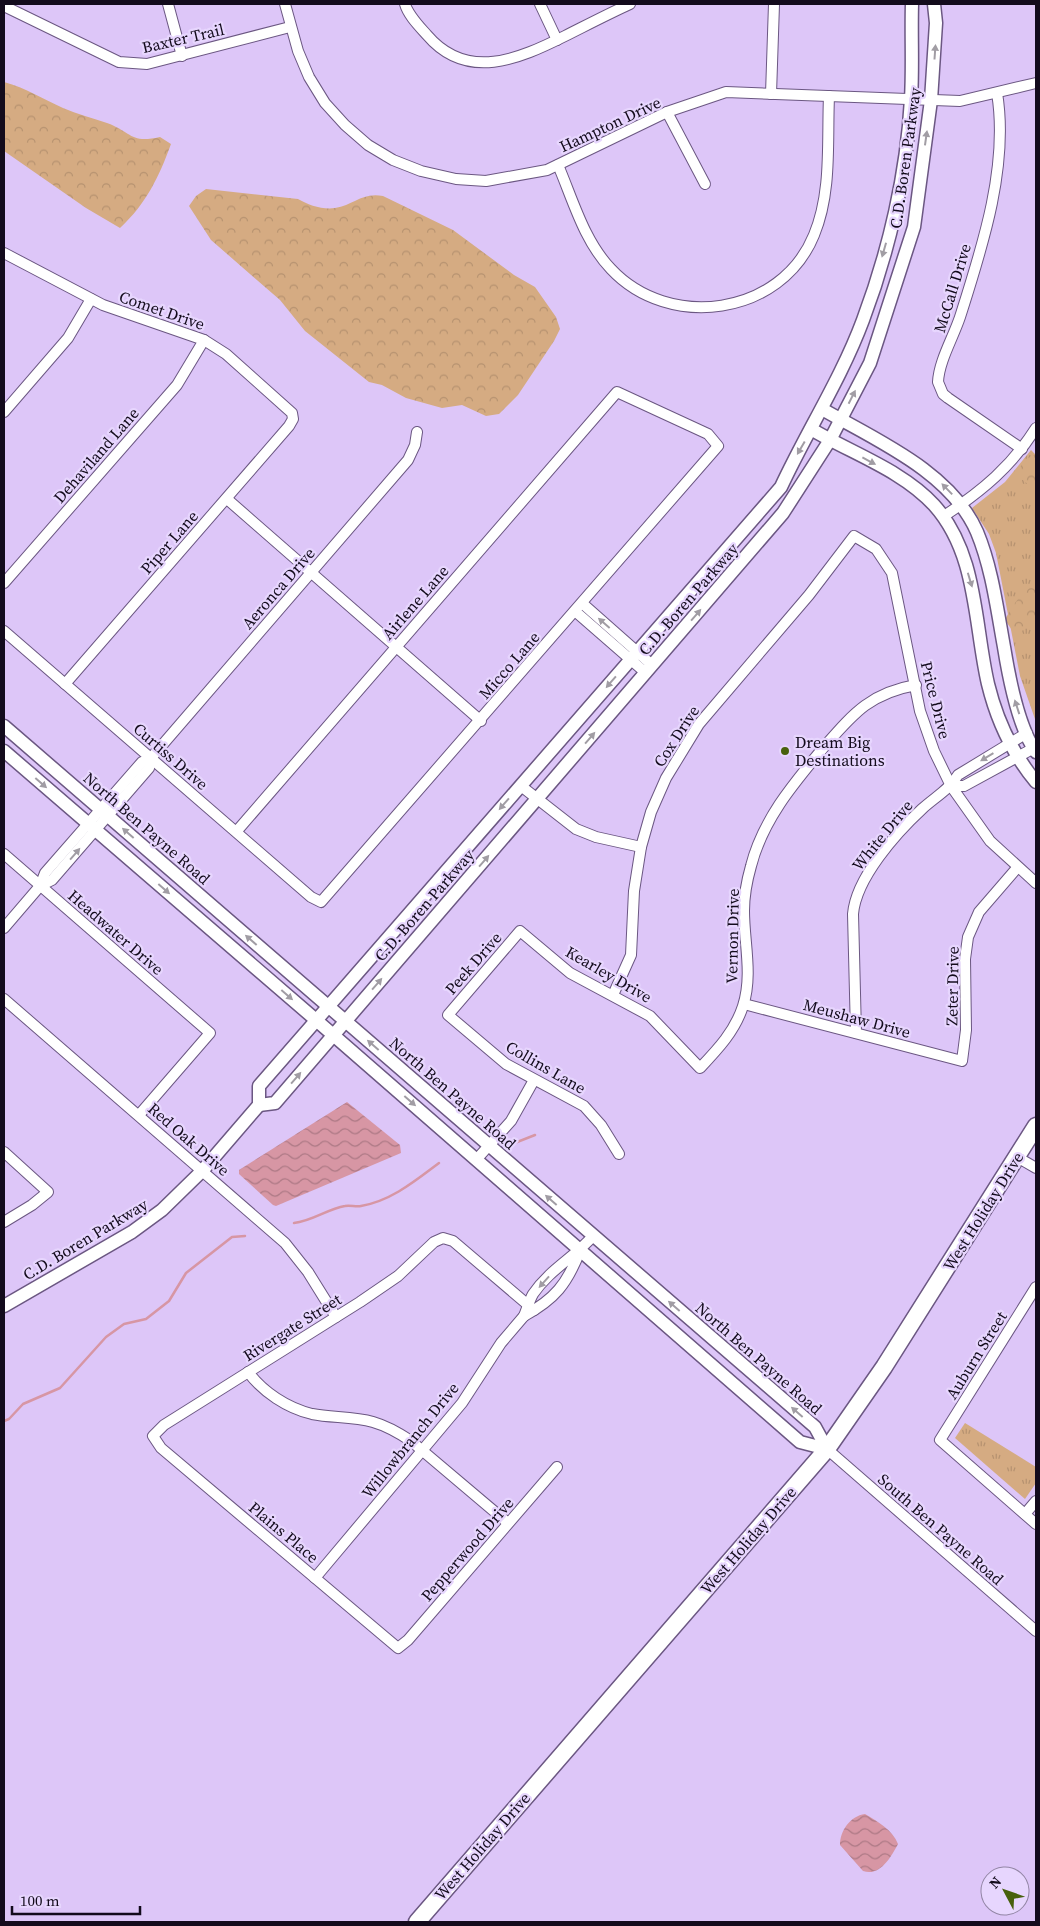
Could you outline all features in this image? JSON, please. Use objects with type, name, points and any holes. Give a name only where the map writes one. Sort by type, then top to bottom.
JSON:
[{"type":"main road","name":"West Holiday Drive","points":[[417,1922],[827,1449],[876,1379],[1036,1126]]},
{"type":"street","points":[[168,4],[182,56]]},
{"type":"street","name":"Hampton Drive","points":[[284,4],[309,77],[325,103],[357,136],[393,160],[438,176],[474,180],[516,177],[558,165],[667,112],[726,92],[960,100],[1036,83]]},
{"type":"street","points":[[405,4],[416,22],[435,44],[465,61],[493,63],[522,56],[630,4]]},
{"type":"street","points":[[540,4],[557,40]]},
{"type":"street","points":[[771,94],[774,4]]},
{"type":"street","name":"C.D. Boren Parkway","points":[[4,1306],[132,1232],[162,1210],[203,1170],[259,1105],[259,1086],[781,487],[822,409],[862,321],[892,222],[904,161],[911,99],[912,4]]},
{"type":"street","name":"C.D. Boren Parkway","points":[[259,1105],[275,1103],[783,514],[830,440],[870,363],[914,227],[931,100],[936,23],[934,4]]},
{"type":"street","name":"Baxter Trail","points":[[4,6],[119,62],[147,64],[290,26]]},
{"type":"street","name":"McCall Drive","points":[[997,93],[1001,138],[995,184],[978,257],[938,382],[943,394],[948,398],[1022,449]]},
{"type":"street","points":[[558,165],[594,246],[611,270],[628,285],[648,296],[673,304],[702,308],[729,306],[752,298],[774,285],[794,267],[813,238],[821,215],[825,190],[829,96]]},
{"type":"street","points":[[667,112],[705,184]]},
{"type":"street","name":"Comet Drive","points":[[4,253],[91,299],[204,340],[226,354],[288,407],[293,418]]},
{"type":"street","points":[[4,412],[68,338],[91,299]]},
{"type":"street","name":"Dehaviland Lane","points":[[4,583],[177,385],[204,340]]},
{"type":"street","name":"Airlene Lane","points":[[236,832],[617,392],[708,434],[718,446]]},
{"type":"street","points":[[822,409],[926,469],[961,505],[977,531],[986,557],[1016,706],[1035,750]]},
{"type":"street","name":"Piper Lane","points":[[65,684],[226,499],[293,418]]},
{"type":"street","points":[[944,516],[991,483],[1022,449],[1036,428]]},
{"type":"street","points":[[812,429],[901,478],[919,491],[944,516],[953,533],[974,595],[988,684],[1003,730],[1017,756],[1036,782]]},
{"type":"street","name":"Aeronca Drive","points":[[4,928],[40,886],[45,873],[150,768],[151,758],[408,460],[415,445],[417,432]]},
{"type":"street","name":"Micco Lane","points":[[321,902],[481,721],[718,446]]},
{"type":"street","points":[[226,499],[481,721]]},
{"type":"street","name":"Price Drive","points":[[854,536],[876,549],[892,573],[927,734],[951,786],[982,832],[1017,868],[1036,884]]},
{"type":"street","name":"Cox Drive","points":[[613,995],[631,955],[634,891],[641,847],[655,800],[688,739],[707,713],[814,590],[854,536]]},
{"type":"street","points":[[579,608],[649,669]]},
{"type":"street","name":"Curtiss Drive","points":[[4,630],[311,897],[321,902]]},
{"type":"street","points":[[984,658],[1005,656]]},
{"type":"street","name":"Vernon Drive","points":[[700,1068],[728,1036],[744,1004],[747,979],[744,911],[746,890],[755,851],[767,825],[793,784],[856,711],[882,694],[916,685]]},
{"type":"street","name":"North Ben Payne Road","points":[[4,726],[815,1427],[827,1449]]},
{"type":"street","name":"White Drive","points":[[856,1033],[853,921],[858,892],[875,862],[917,814],[951,786],[958,775],[1027,733]]},
{"type":"street","name":"White Drive","points":[[951,786],[964,786],[1017,756],[1035,750]]},
{"type":"street","points":[[4,751],[800,1442],[827,1449]]},
{"type":"street","points":[[521,786],[576,829],[596,837],[641,847]]},
{"type":"street","name":"Headwater Drive","points":[[4,854],[210,1033],[139,1115]]},
{"type":"street","name":"Zeter Drive","points":[[962,1061],[966,1030],[965,968],[968,937],[979,912],[1017,868]]},
{"type":"street","name":"Kearley Drive","points":[[520,931],[570,973],[613,995],[654,1020],[700,1068]]},
{"type":"street","name":"Peek Drive","points":[[448,1015],[520,931]]},
{"type":"street","name":"Red Oak Drive","points":[[4,999],[285,1243],[308,1272],[336,1317]]},
{"type":"street","name":"Meushaw Drive","points":[[744,1004],[962,1061]]},
{"type":"street","name":"Collins Lane","points":[[448,1015],[498,1058],[534,1080],[562,1092],[584,1106],[601,1125],[619,1154]]},
{"type":"street","points":[[476,1160],[517,1111],[534,1080]]},
{"type":"street","points":[[4,1152],[48,1192],[32,1205],[4,1222]]},
{"type":"street","points":[[1017,1156],[1036,1168]]},
{"type":"street","name":"Willowbranch Drive","points":[[532,1308],[533,1294],[558,1266],[580,1250],[593,1236]]},
{"type":"street","name":"Rivergate Street","points":[[154,1436],[164,1425],[398,1276],[434,1242],[443,1238],[453,1241],[532,1308]]},
{"type":"street","name":"Willowbranch Drive","points":[[315,1578],[462,1402],[501,1343],[532,1308],[545,1305],[570,1275],[580,1250]]},
{"type":"street","name":"Auburn Street","points":[[1025,1514],[940,1440],[1036,1287]]},
{"type":"street","points":[[730,1381],[743,1365]]},
{"type":"street","points":[[248,1372],[265,1390],[298,1409],[312,1414],[372,1422],[398,1432],[508,1523]]},
{"type":"street","name":"Plains Place","points":[[154,1436],[161,1448],[398,1648]]},
{"type":"street","name":"South Ben Payne Road","points":[[827,1449],[1036,1631]]},
{"type":"street","name":"Pepperwood Drive","points":[[398,1648],[408,1640],[558,1467]]},
{"type":"street","points":[[1036,1501],[1025,1514],[1036,1524]]},
{"type":"green space","points":[[4,82],[27,90],[68,110],[115,126],[137,138],[150,139],[160,137],[171,144],[162,168],[151,189],[120,228],[86,208],[4,151]]},
{"type":"green space","points":[[206,189],[298,199],[321,208],[335,208],[369,196],[383,196],[453,230],[514,275],[535,287],[556,317],[560,329],[518,395],[499,414],[486,416],[462,405],[442,408],[406,398],[382,385],[369,382],[305,331],[280,300],[211,240],[189,206],[196,196]]},
{"type":"green space","points":[[1031,450],[1036,455],[1036,722],[1020,676],[996,553],[989,534],[972,508],[1005,482]]},
{"type":"green space","points":[[1034,455],[1036,456],[1036,491],[1017,475],[1023,461]]},
{"type":"green space","points":[[1036,581],[1036,619],[1022,631],[1012,630],[1005,620],[1018,599]]},
{"type":"green space","points":[[965,1423],[1036,1467],[1036,1483],[1025,1499],[955,1438]]},
{"type":"water","points":[[347,1102],[400,1145],[401,1153],[276,1206],[239,1174],[239,1170]]},
{"type":"water","points":[[865,1814],[889,1830],[898,1844],[892,1855],[880,1869],[869,1872],[863,1871],[840,1845],[844,1830],[850,1821]]},
{"type":"waterway","points":[[507,1146],[535,1135]]},
{"type":"waterway","points":[[294,1223],[338,1208],[361,1206],[382,1200],[421,1177],[439,1163]]},
{"type":"waterway","points":[[4,1421],[9,1419],[23,1404],[60,1388],[106,1337],[124,1324],[146,1319],[169,1301],[186,1273],[232,1237],[245,1236]]},
{"type":"place","name":"Dream Big Destinations","points":[[785,751]]}]
